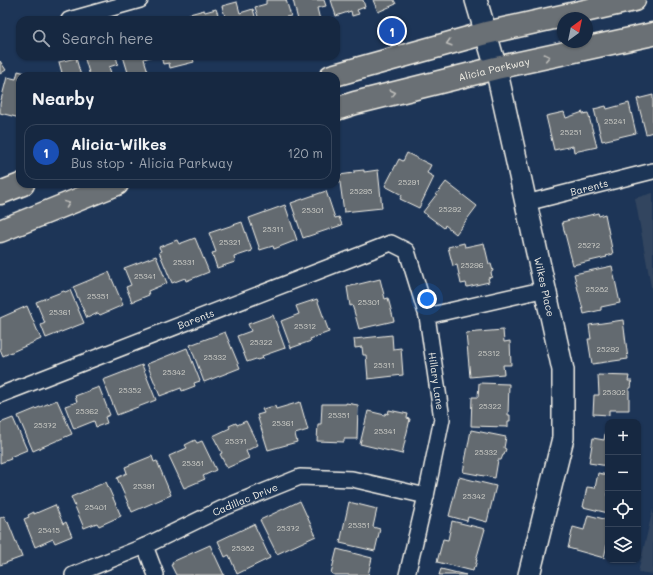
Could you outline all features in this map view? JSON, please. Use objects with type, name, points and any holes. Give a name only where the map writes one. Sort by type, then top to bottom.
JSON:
[{"type":"main road","points":[[340,74],[486,33],[634,0]]},
{"type":"main road","name":"Alicia Parkway","points":[[340,108],[496,68],[653,34]]},
{"type":"main road","points":[[0,193],[16,187]]},
{"type":"main road","points":[[0,231],[107,188]]},
{"type":"street","points":[[83,16],[140,0]]},
{"type":"street","name":"Wilkes Place","points":[[476,0],[496,68],[563,370],[562,438],[529,575]]},
{"type":"street","name":"Barents","points":[[526,203],[653,171]]},
{"type":"street","name":"Barents","points":[[0,395],[391,243]]},
{"type":"street","name":"Hillary Lane","points":[[391,243],[407,251],[426,316],[442,419],[426,496],[407,575]]},
{"type":"street","points":[[426,316],[546,289]]},
{"type":"street","name":"Cadillac Drive","points":[[73,575],[146,546],[221,509],[300,477],[352,479],[426,496]]},
{"type":"street","points":[[146,546],[156,575]]},
{"type":"shaded area","points":[[653,193],[653,298],[635,198]]},
{"type":"shaded area","points":[[653,509],[653,574],[638,572]]},
{"type":"building","points":[[266,0],[286,0],[291,16],[258,16],[255,7],[266,4]]},
{"type":"building","points":[[293,0],[324,0],[326,6],[317,8],[319,16],[297,16]]},
{"type":"building","points":[[331,0],[363,0],[365,7],[357,10],[359,14],[352,16],[351,11],[336,16]]},
{"type":"building","points":[[373,0],[394,0],[396,4],[378,12]]},
{"type":"building","points":[[237,2],[240,13],[253,9],[255,16],[225,16],[222,6]]},
{"type":"building","points":[[216,9],[219,16],[186,15],[204,10],[205,12]]},
{"type":"building","points":[[77,60],[80,72],[62,72],[59,62]]},
{"type":"building","points":[[85,60],[117,60],[118,64],[109,67],[111,72],[89,72]]},
{"type":"building","points":[[124,60],[144,60],[148,72],[128,72]]},
{"type":"building","points":[[162,60],[193,60],[194,62],[170,68],[169,63],[163,64]]},
{"type":"building","points":[[0,61],[6,70],[0,74]]},
{"type":"building","points":[[7,77],[16,79],[16,117],[0,113],[0,104]]},
{"type":"building","points":[[653,95],[653,132],[646,134],[637,99]]},
{"type":"building","points":[[629,103],[636,133],[602,141],[594,109],[606,106],[607,109]]},
{"type":"building","points":[[564,112],[566,118],[583,112],[583,114],[588,113],[597,147],[574,152],[573,146],[554,150],[546,116]]},
{"type":"building","points":[[407,153],[431,165],[427,173],[434,177],[419,208],[400,199],[402,195],[385,186],[399,159],[403,161]]},
{"type":"building","points":[[364,170],[364,172],[378,170],[382,208],[344,212],[340,175],[354,173],[354,171]]},
{"type":"building","points":[[446,182],[477,206],[456,234],[445,225],[444,228],[423,212]]},
{"type":"building","points":[[326,191],[335,218],[339,217],[342,225],[303,238],[291,203]]},
{"type":"building","points":[[285,205],[297,240],[274,249],[273,246],[260,250],[249,218]]},
{"type":"building","points":[[598,213],[599,216],[605,214],[613,254],[606,256],[607,257],[573,265],[562,222]]},
{"type":"building","points":[[242,222],[252,251],[234,257],[235,262],[217,268],[212,253],[216,252],[209,233]]},
{"type":"building","points":[[195,238],[209,272],[186,281],[185,278],[172,283],[159,252],[161,251],[159,247],[177,240],[179,244]]},
{"type":"building","points":[[464,243],[465,247],[484,243],[489,264],[491,264],[493,271],[491,272],[492,277],[488,278],[489,282],[467,287],[466,283],[461,284],[457,265],[453,266],[448,247]]},
{"type":"building","points":[[156,256],[167,283],[148,291],[149,295],[132,302],[126,287],[131,285],[124,268]]},
{"type":"building","points":[[612,266],[620,303],[601,307],[601,310],[584,314],[574,274]]},
{"type":"building","points":[[109,272],[123,305],[100,315],[98,313],[87,318],[73,287]]},
{"type":"building","points":[[380,279],[385,299],[388,298],[394,321],[359,329],[352,305],[350,306],[347,287]]},
{"type":"building","points":[[70,290],[84,323],[46,338],[41,325],[45,323],[36,302]]},
{"type":"building","points":[[317,299],[329,332],[310,339],[311,341],[291,348],[281,321],[299,314],[296,306]]},
{"type":"building","points":[[27,306],[41,339],[3,356],[0,349],[0,318]]},
{"type":"building","points":[[273,315],[285,348],[262,356],[263,358],[247,362],[237,336],[251,331],[248,324]]},
{"type":"building","points":[[623,320],[628,359],[592,364],[588,339],[591,339],[589,325]]},
{"type":"building","points":[[503,330],[504,342],[510,341],[511,365],[503,365],[504,374],[470,377],[466,333]]},
{"type":"building","points":[[225,332],[240,368],[204,382],[190,345]]},
{"type":"building","points":[[392,335],[393,349],[401,348],[403,375],[368,379],[366,355],[363,355],[362,347],[355,348],[354,339]]},
{"type":"building","points":[[187,348],[200,381],[194,383],[195,386],[182,391],[181,388],[160,396],[147,364]]},
{"type":"building","points":[[142,365],[156,400],[117,415],[103,380]]},
{"type":"building","points":[[598,375],[629,376],[628,381],[632,381],[631,388],[629,388],[629,410],[609,410],[609,415],[593,414],[594,395],[599,395]]},
{"type":"building","points":[[479,383],[509,384],[508,415],[510,415],[510,421],[508,421],[508,427],[471,426],[472,397],[478,397]]},
{"type":"building","points":[[99,387],[110,415],[105,417],[107,423],[96,427],[94,421],[74,429],[65,406],[77,402],[75,396]]},
{"type":"building","points":[[57,400],[72,434],[33,451],[18,416]]},
{"type":"building","points":[[300,402],[308,430],[295,434],[297,442],[268,450],[257,415],[264,413],[262,409],[275,406],[276,409]]},
{"type":"building","points":[[346,403],[358,405],[357,439],[344,439],[344,442],[317,441],[318,424],[321,424],[322,404]]},
{"type":"building","points":[[389,410],[408,414],[407,418],[410,419],[402,454],[360,444],[368,411],[385,415],[386,413],[388,414]]},
{"type":"building","points":[[13,418],[27,450],[0,463],[0,423]]},
{"type":"building","points":[[246,421],[258,445],[246,451],[249,458],[227,468],[220,454],[222,453],[213,436],[230,428],[229,426],[236,423],[237,425]]},
{"type":"building","points":[[471,430],[506,437],[504,448],[506,449],[501,460],[498,460],[495,478],[463,472]]},
{"type":"building","points":[[605,434],[605,466],[589,463],[593,438],[604,440]]},
{"type":"building","points":[[195,440],[197,443],[202,441],[216,470],[203,476],[205,479],[184,488],[169,456],[187,448],[185,445]]},
{"type":"building","points":[[152,456],[154,462],[157,461],[171,495],[132,512],[117,478],[127,473],[125,467]]},
{"type":"building","points":[[598,473],[605,474],[605,512],[583,507],[587,487],[595,488]]},
{"type":"building","points":[[459,477],[496,486],[487,522],[468,517],[467,521],[449,516]]},
{"type":"building","points":[[106,482],[121,516],[99,526],[97,523],[84,528],[71,497]]},
{"type":"building","points":[[300,501],[316,536],[277,554],[260,520]]},
{"type":"building","points":[[349,502],[377,509],[373,527],[380,529],[375,551],[340,543]]},
{"type":"building","points":[[55,505],[63,524],[66,522],[72,536],[55,543],[53,539],[35,547],[24,519],[29,517],[28,515],[34,512],[34,514]]},
{"type":"building","points":[[588,515],[605,519],[604,558],[568,548],[573,527],[584,530]]},
{"type":"building","points":[[4,516],[8,522],[22,557],[0,565],[0,518]]},
{"type":"building","points":[[452,521],[485,529],[473,571],[437,562],[443,539],[448,540]]},
{"type":"building","points":[[254,524],[270,558],[237,574],[229,555],[225,557],[218,541]]},
{"type":"building","points":[[210,545],[224,575],[176,575],[171,565],[173,564],[172,562]]},
{"type":"building","points":[[337,549],[372,558],[368,575],[334,575],[331,573]]},
{"type":"building","points":[[441,569],[466,575],[439,575]]},
{"type":"place","name":"Alicia-Wilkes","points":[[392,31]]}]
